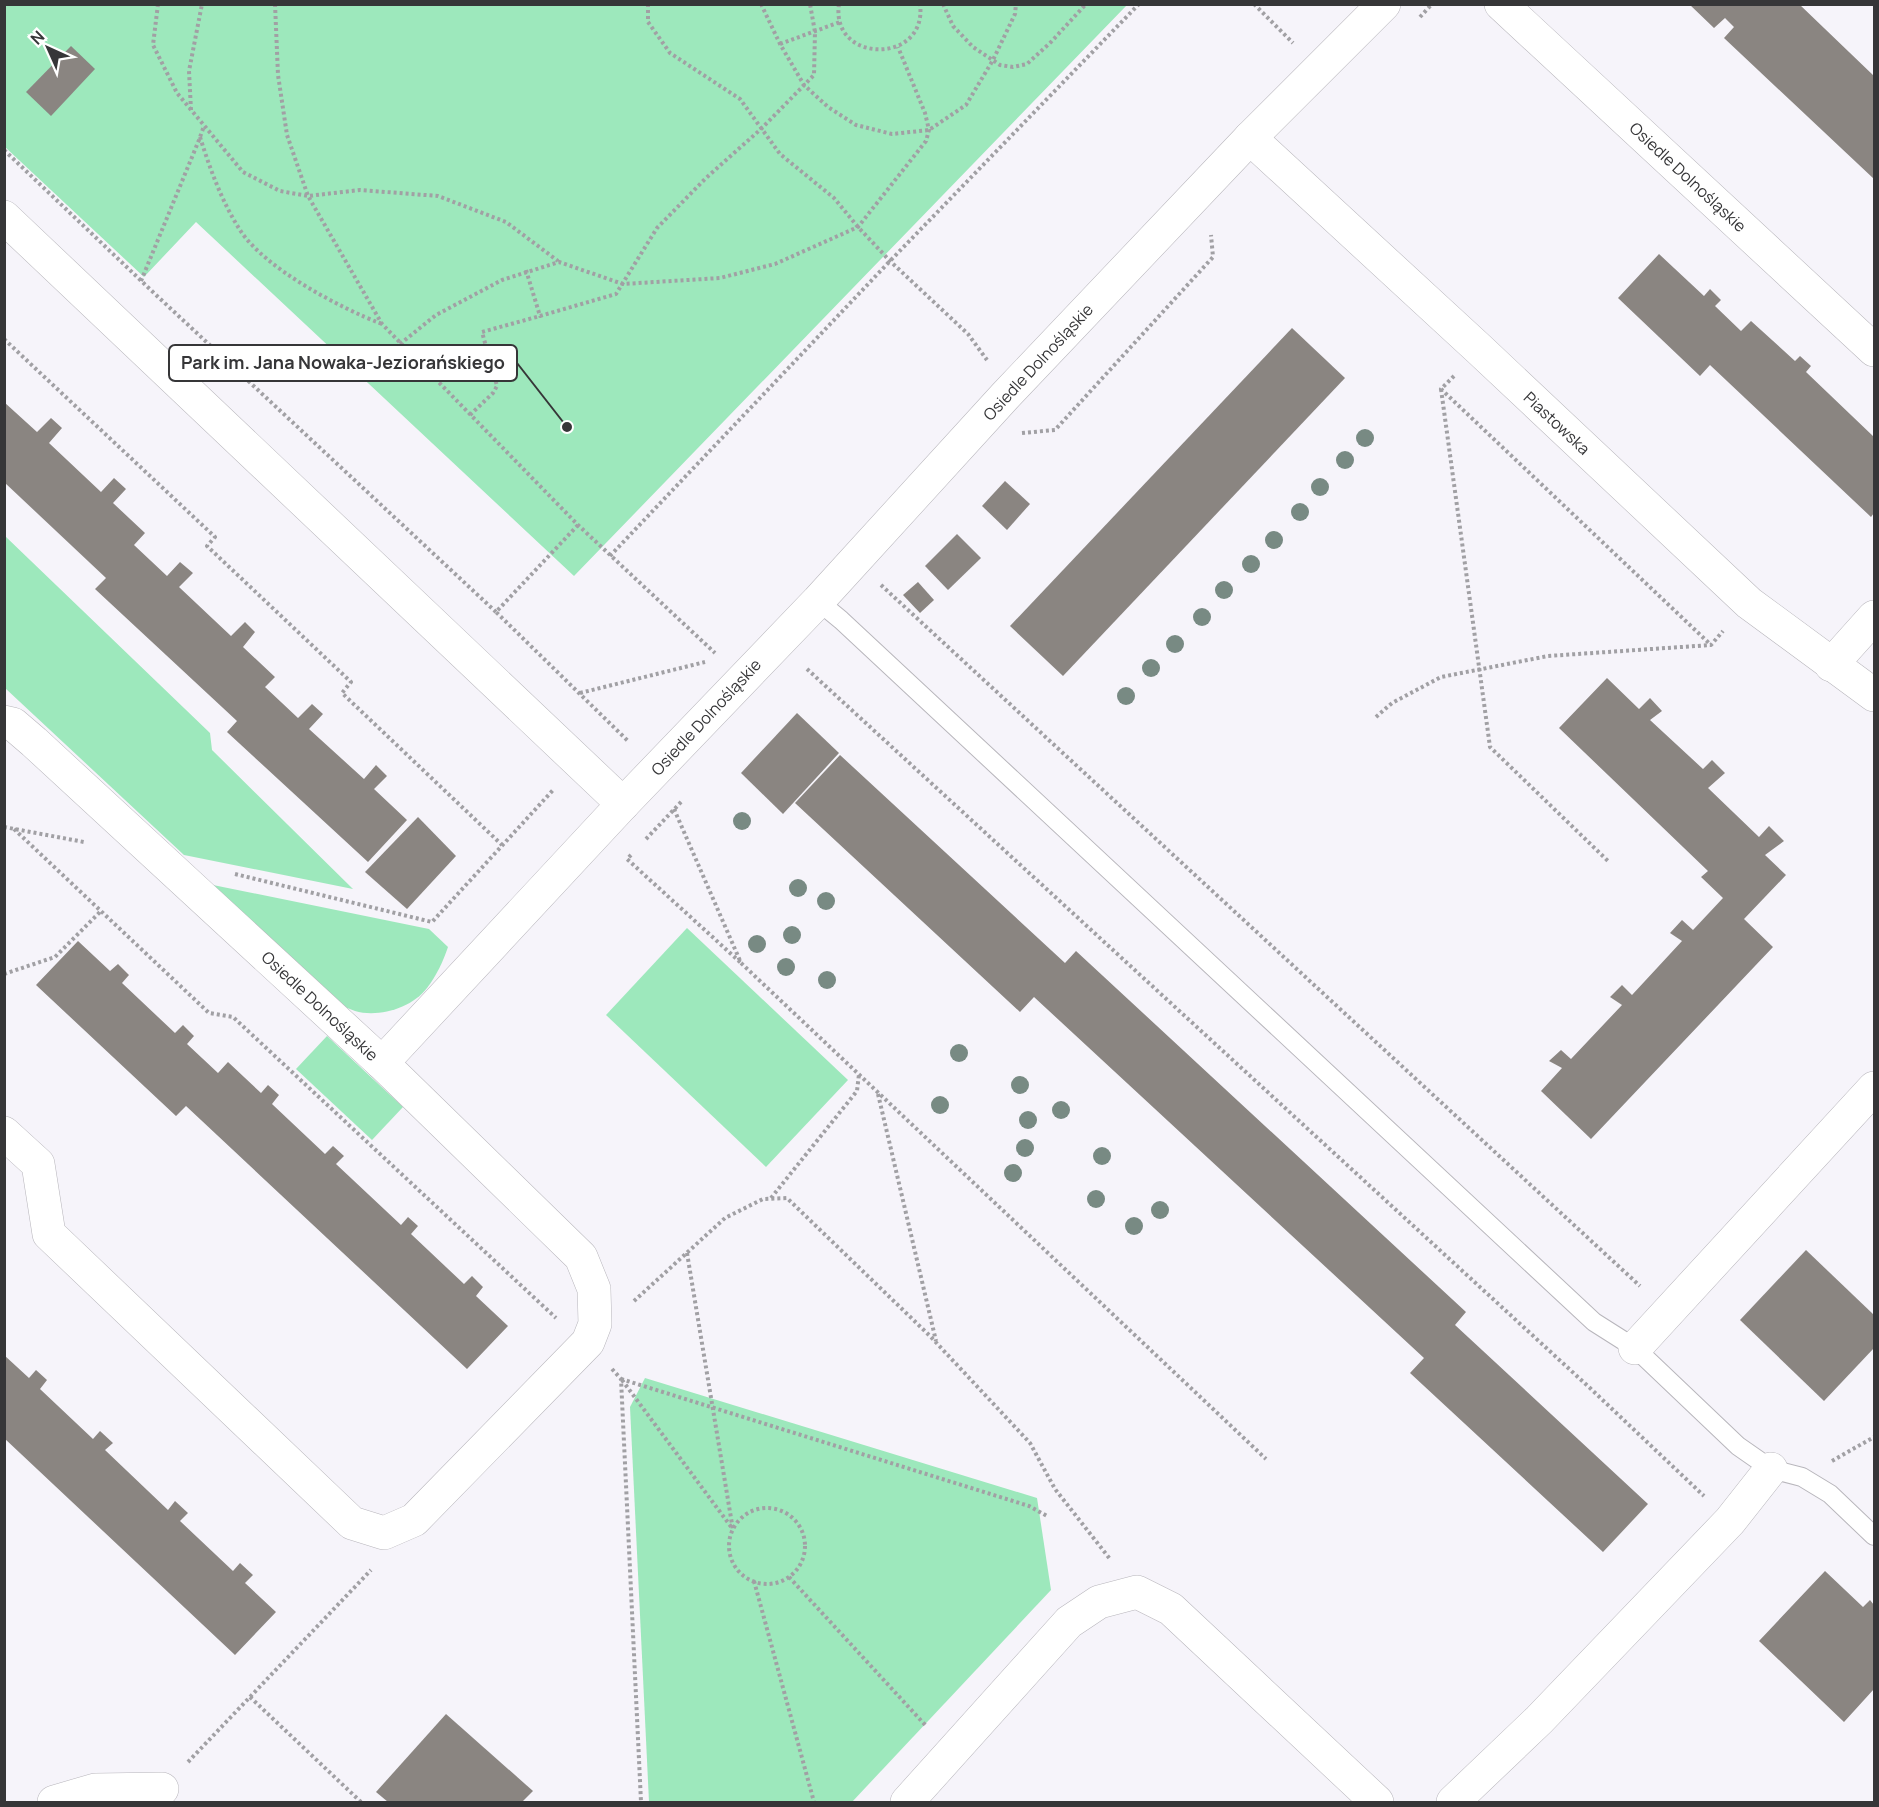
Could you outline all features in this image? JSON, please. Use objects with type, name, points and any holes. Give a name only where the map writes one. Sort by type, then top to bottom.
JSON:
[{"type":"street","name":"Osiedle Dolnośląskie","points":[[4,722],[12,724],[34,742],[382,1063],[623,804],[830,610],[1005,396],[1250,138],[1384,4]]},
{"type":"street","name":"Osiedle Dolnośląskie","points":[[1500,4],[1875,350]]},
{"type":"street","name":"Piastowska","points":[[1250,138],[1749,603],[1875,695]]},
{"type":"street","points":[[4,217],[623,804]]},
{"type":"street","points":[[1831,665],[1875,617]]},
{"type":"street","points":[[4,1133],[38,1164],[49,1234],[352,1523],[384,1533],[414,1520],[588,1342],[595,1324],[594,1289],[580,1257],[382,1063]]},
{"type":"street","points":[[1635,1348],[1875,1088]]},
{"type":"street","points":[[1453,1803],[1539,1720],[1730,1521],[1771,1468]]},
{"type":"street","points":[[907,1803],[1069,1622],[1099,1602],[1137,1592],[1171,1609],[1377,1803]]},
{"type":"street","points":[[54,1803],[95,1790],[162,1789]]},
{"type":"lane","points":[[830,610],[1594,1322],[1635,1348],[1738,1446],[1771,1468],[1802,1477],[1830,1494],[1875,1536]]},
{"type":"path","points":[[158,4],[153,45],[177,93],[243,172],[280,191],[308,196],[360,190],[438,195],[507,222],[559,262],[623,284],[720,278],[775,264],[858,227],[926,141],[929,130],[925,113],[898,47]]},
{"type":"path","points":[[191,111],[189,71],[202,4]]},
{"type":"path","points":[[275,4],[278,75],[286,135],[308,196],[382,324],[578,525],[720,658]]},
{"type":"path","points":[[648,4],[648,22],[670,53],[740,99],[780,154],[834,198],[890,261],[968,334],[989,363]]},
{"type":"path","points":[[760,4],[804,85],[828,107],[856,125],[892,134],[929,130],[966,105],[993,60],[1015,14],[1016,4]]},
{"type":"path","points":[[470,416],[497,386],[482,332],[616,294],[657,228],[814,75],[815,32],[810,4]]},
{"type":"path","points":[[839,4],[840,22],[846,35],[857,44],[870,50],[884,51],[898,47],[915,31],[919,20],[920,4]]},
{"type":"path","points":[[943,4],[953,26],[973,47],[1000,65],[1013,67],[1027,64],[1086,4]]},
{"type":"path","points":[[610,556],[890,261],[1139,4]]},
{"type":"path","points":[[780,44],[840,22]]},
{"type":"path","points":[[141,281],[204,125]]},
{"type":"path","points":[[200,136],[210,167],[241,232],[281,270],[353,313],[382,324]]},
{"type":"path","points":[[4,150],[496,612],[657,770],[741,963]]},
{"type":"path","points":[[1018,434],[1055,430],[1213,257],[1210,228]]},
{"type":"path","points":[[400,344],[436,315],[502,279],[559,262]]},
{"type":"path","points":[[526,270],[540,316]]},
{"type":"path","points":[[4,339],[215,537],[207,546],[351,682],[342,693],[502,845]]},
{"type":"path","points":[[1442,389],[1479,349]]},
{"type":"path","points":[[1442,389],[1711,645]]},
{"type":"path","points":[[1442,389],[1490,747],[1608,861]]},
{"type":"path","points":[[496,612],[578,525]]},
{"type":"path","points":[[830,610],[877,582],[1667,1311]]},
{"type":"path","points":[[1376,717],[1392,703],[1441,677],[1548,656],[1711,645],[1749,603]]},
{"type":"path","points":[[580,693],[709,661]]},
{"type":"path","points":[[800,676],[807,669],[1591,1389],[1730,1521]]},
{"type":"path","points":[[225,871],[432,921],[579,762]]},
{"type":"path","points":[[643,842],[682,801]]},
{"type":"path","points":[[5,826],[85,842]]},
{"type":"path","points":[[14,829],[209,1013],[233,1017],[560,1323],[588,1342],[621,1379],[734,1530]]},
{"type":"path","points":[[635,850],[627,859],[741,963],[1266,1459]]},
{"type":"path","points":[[4,974],[55,957],[101,911]]},
{"type":"path","points":[[771,1199],[857,1092],[859,1074]]},
{"type":"path","points":[[878,1093],[936,1342]]},
{"type":"path","points":[[588,1342],[725,1218],[763,1199],[787,1198],[936,1342],[1030,1443],[1055,1489],[1137,1592]]},
{"type":"path","points":[[687,1253],[734,1530]]},
{"type":"path","points":[[621,1379],[1029,1506],[1047,1516]]},
{"type":"path","points":[[621,1379],[641,1803]]},
{"type":"path","points":[[1802,1477],[1875,1437]]},
{"type":"path","points":[[764,1508],[776,1509],[788,1514],[797,1522],[803,1534],[805,1546],[803,1558],[789,1577],[766,1584],[743,1576],[735,1566],[730,1542],[741,1519],[751,1512],[764,1508]]},
{"type":"path","points":[[162,1789],[376,1564],[384,1533]]},
{"type":"path","points":[[789,1577],[928,1728]]},
{"type":"path","points":[[754,1581],[814,1803]]},
{"type":"path","points":[[250,1697],[361,1803]]},
{"type":"green space","points":[[4,5],[1127,5],[574,576],[196,222],[144,277],[5,147]]},
{"type":"green space","points":[[5,536],[210,733],[212,750],[353,889],[184,855],[5,688]]},
{"type":"green space","points":[[208,884],[429,929],[448,947],[430,983],[413,1001],[384,1012],[355,1011],[338,1003]]},
{"type":"green space","points":[[687,928],[848,1080],[766,1167],[606,1015]]},
{"type":"green space","points":[[327,1036],[403,1107],[372,1140],[296,1069]]},
{"type":"green space","points":[[645,1378],[1037,1498],[1051,1590],[852,1802],[649,1802],[630,1407]]},
{"type":"building","points":[[1689,4],[1799,4],[1874,76],[1874,179],[1724,38],[1734,27],[1725,18],[1714,28]]},
{"type":"building","points":[[71,46],[95,69],[51,116],[26,92]]},
{"type":"building","points":[[1659,254],[1704,296],[1710,289],[1721,300],[1715,306],[1741,331],[1751,321],[1795,361],[1800,356],[1811,366],[1806,372],[1874,437],[1874,513],[1871,517],[1710,365],[1700,376],[1618,298]]},
{"type":"building","points":[[1292,328],[1345,378],[1063,676],[1010,626]]},
{"type":"building","points":[[4,402],[37,432],[51,418],[62,428],[49,443],[101,492],[114,478],[126,489],[113,503],[145,533],[134,545],[167,576],[180,562],[193,573],[179,587],[231,636],[245,622],[255,632],[243,647],[275,677],[265,687],[298,718],[312,704],[323,714],[309,729],[364,779],[376,765],[387,776],[374,789],[407,820],[368,862],[227,732],[237,721],[95,589],[106,578],[4,482]]},
{"type":"building","points":[[1005,481],[1030,504],[1007,530],[982,506]]},
{"type":"building","points":[[957,534],[981,558],[948,590],[925,566]]},
{"type":"building","points":[[918,582],[934,600],[920,613],[903,595]]},
{"type":"building","points":[[1607,678],[1639,709],[1650,698],[1662,711],[1650,720],[1703,769],[1712,760],[1725,773],[1708,788],[1759,837],[1769,826],[1784,841],[1765,855],[1786,875],[1744,919],[1773,947],[1591,1139],[1541,1091],[1562,1068],[1549,1061],[1561,1050],[1571,1059],[1622,1005],[1610,997],[1622,985],[1632,995],[1682,941],[1670,933],[1682,920],[1693,930],[1723,898],[1701,877],[1708,871],[1559,728]]},
{"type":"building","points":[[797,713],[839,753],[783,814],[741,773]]},
{"type":"building","points":[[840,755],[1065,963],[1076,951],[1466,1312],[1455,1325],[1648,1504],[1603,1552],[1410,1373],[1424,1358],[1034,997],[1020,1012],[795,803]]},
{"type":"building","points":[[418,817],[456,856],[407,909],[365,872]]},
{"type":"building","points":[[78,941],[110,971],[118,964],[129,975],[122,983],[175,1033],[183,1025],[194,1036],[187,1044],[218,1073],[228,1062],[261,1093],[268,1085],[279,1095],[272,1104],[325,1154],[333,1146],[344,1156],[336,1164],[401,1225],[408,1217],[418,1226],[411,1234],[464,1284],[472,1276],[483,1287],[476,1296],[508,1326],[467,1369],[186,1106],[176,1116],[36,985]]},
{"type":"building","points":[[1806,1250],[1874,1315],[1874,1348],[1824,1401],[1740,1320]]},
{"type":"building","points":[[4,1355],[29,1378],[36,1370],[47,1380],[40,1389],[93,1439],[100,1431],[113,1443],[105,1450],[168,1510],[175,1501],[188,1513],[180,1521],[233,1571],[240,1563],[253,1575],[245,1583],[276,1612],[235,1655],[4,1438]]},
{"type":"building","points":[[1825,1571],[1863,1607],[1870,1600],[1874,1605],[1874,1689],[1844,1722],[1759,1641]]},
{"type":"building","points":[[446,1714],[533,1791],[522,1802],[388,1802],[376,1792]]},
{"type":"place","name":"Park im. Jana Nowaka-Jeziorańskiego","points":[[567,427]]}]
